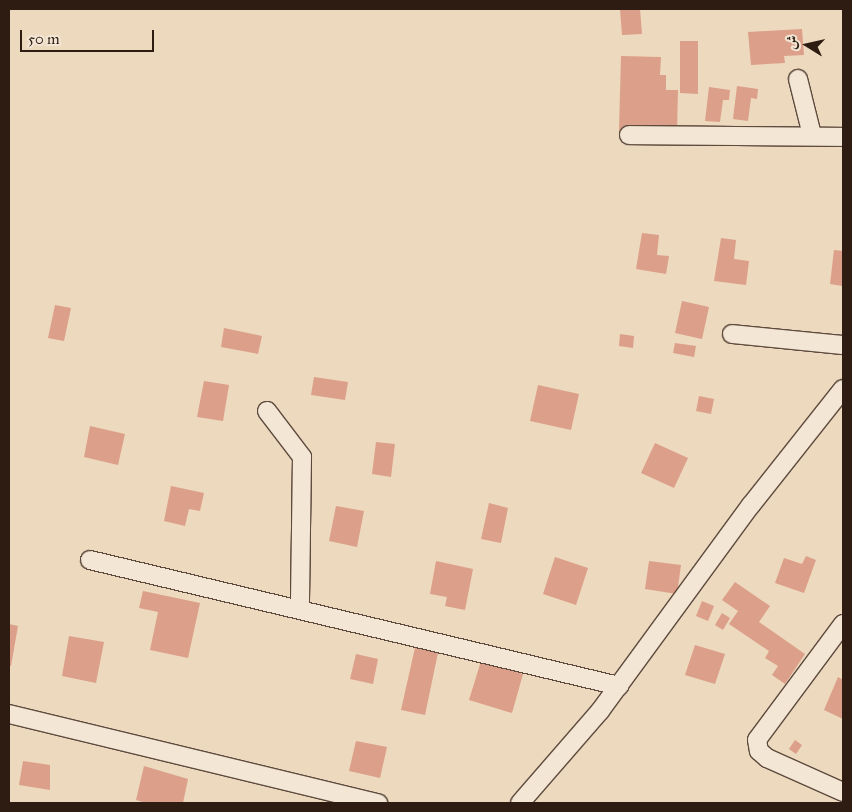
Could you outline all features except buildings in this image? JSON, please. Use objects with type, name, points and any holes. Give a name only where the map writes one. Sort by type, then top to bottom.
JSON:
[{"type":"street","points":[[798,79],[812,135]]},
{"type":"street","points":[[628,135],[812,135],[843,137]]},
{"type":"street","points":[[732,334],[843,345]]},
{"type":"street","points":[[520,803],[619,686],[751,504],[843,389]]},
{"type":"street","points":[[267,411],[302,457],[300,608]]},
{"type":"street","points":[[90,560],[300,608],[619,686]]},
{"type":"street","points":[[843,624],[757,740],[759,751],[767,758],[843,792]]},
{"type":"street","points":[[9,714],[378,803]]}]
